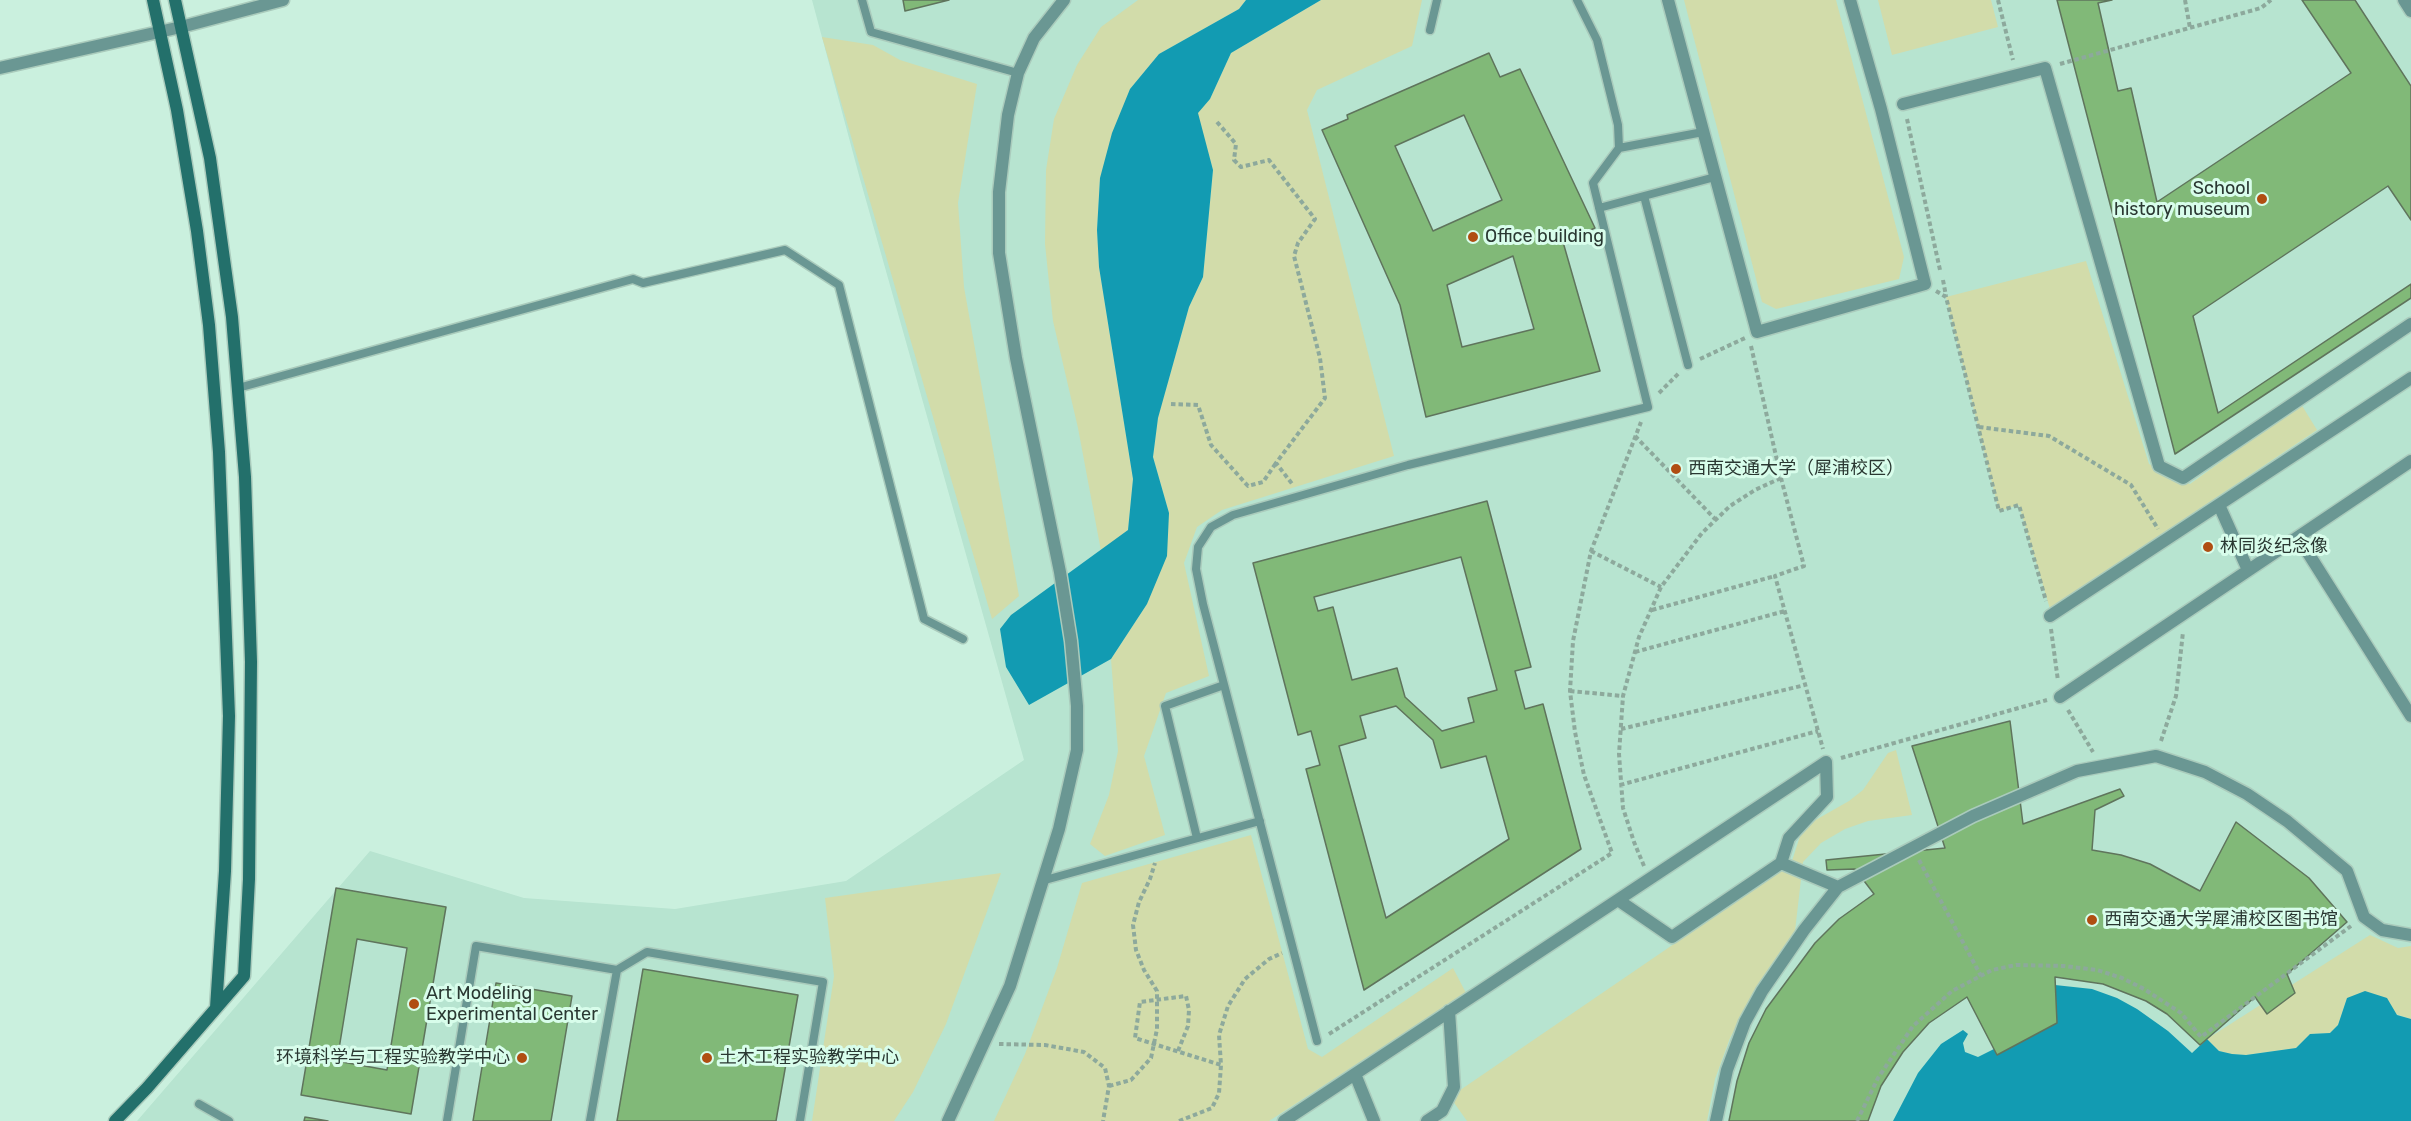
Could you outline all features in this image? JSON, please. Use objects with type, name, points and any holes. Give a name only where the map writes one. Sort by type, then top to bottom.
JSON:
[{"type":"street","points":[[153,0],[177,110],[197,231],[209,325],[219,452],[229,716],[225,871],[216,1008]]},
{"type":"street","points":[[116,1121],[244,976],[249,879],[251,662],[245,477],[232,317],[210,158],[175,0]]},
{"type":"street","points":[[0,68],[159,30],[181,27],[283,0]]},
{"type":"street","points":[[1668,0],[1756,332],[1925,284],[1881,110],[1850,0]]},
{"type":"street","points":[[2404,0],[2411,11]]},
{"type":"street","points":[[948,1121],[1010,986],[1045,880],[1069,792],[1077,750],[1077,706],[1060,572],[1016,358],[999,253],[999,192],[1008,115],[1018,73],[1034,38],[1059,2]]},
{"type":"street","points":[[1903,104],[2045,68],[2159,466],[2183,478],[2411,324]]},
{"type":"street","points":[[2050,616],[2411,378]]},
{"type":"street","points":[[2060,697],[2411,461]]},
{"type":"street","points":[[2219,504],[2248,570]]},
{"type":"street","points":[[2298,537],[2411,716]]},
{"type":"street","points":[[1716,1121],[1727,1070],[1745,1022],[1762,991],[1804,930],[1838,887],[1973,816],[2077,771],[2156,756],[2205,772],[2247,794],[2287,821],[2347,871],[2364,917],[2382,930],[2411,935]]},
{"type":"street","points":[[1618,900],[1672,937],[1781,863],[1790,838],[1827,797],[1826,762]]},
{"type":"street","points":[[1284,1121],[1826,762]]},
{"type":"street","points":[[1781,863],[1838,887]]},
{"type":"street","points":[[1427,1121],[1445,1116],[1454,1087],[1449,1011]]},
{"type":"street","points":[[1355,1074],[1374,1121]]},
{"type":"lane","points":[[862,0],[871,32],[1018,73]]},
{"type":"lane","points":[[1430,30],[1437,0]]},
{"type":"lane","points":[[1317,1041],[1196,569],[1198,547],[1211,527],[1233,514],[1408,465],[1648,407],[1593,183],[1619,148],[1618,125],[1597,40],[1577,0]]},
{"type":"lane","points":[[1619,148],[1703,132]]},
{"type":"lane","points":[[1599,208],[1715,177]]},
{"type":"lane","points":[[1644,196],[1688,365]]},
{"type":"lane","points":[[238,388],[633,279],[644,283],[785,250],[838,285],[924,619],[963,639]]},
{"type":"lane","points":[[1197,838],[1165,706],[1224,685]]},
{"type":"lane","points":[[1045,880],[1260,821]]},
{"type":"lane","points":[[447,1121],[476,946],[617,970],[647,952],[823,982],[800,1121]]},
{"type":"lane","points":[[590,1121],[617,970]]},
{"type":"lane","points":[[199,1104],[229,1121]]},
{"type":"path","points":[[1998,0],[2017,75]]},
{"type":"path","points":[[2185,0],[2190,28]]},
{"type":"path","points":[[2045,68],[2261,8],[2271,0]]},
{"type":"path","points":[[1903,104],[1946,297],[1999,511],[2019,505],[2050,616],[2060,697],[2102,766]]},
{"type":"path","points":[[1171,404],[1198,405],[1211,445],[1248,486],[1263,482],[1325,398],[1320,358],[1294,256],[1298,243],[1315,219],[1269,160],[1241,167],[1234,159],[1236,144],[1216,122]]},
{"type":"path","points":[[1925,284],[1946,297]]},
{"type":"path","points":[[1317,1041],[1612,853],[1584,775],[1575,732],[1570,691],[1573,641],[1591,551],[1648,407],[1664,387],[1688,365],[1756,332]]},
{"type":"path","points":[[1651,610],[1804,566],[1750,349],[1756,332]]},
{"type":"path","points":[[1979,427],[2049,435],[2131,485],[2165,540]]},
{"type":"path","points":[[1635,436],[1715,519]]},
{"type":"path","points":[[1276,463],[1301,495]]},
{"type":"path","points":[[1650,879],[1634,842],[1623,808],[1620,785],[1620,729],[1623,696],[1635,652],[1661,587],[1688,550],[1715,519],[1730,506],[1755,490],[1781,478]]},
{"type":"path","points":[[1591,551],[1661,587]]},
{"type":"path","points":[[1775,576],[1826,762],[2060,697]]},
{"type":"path","points":[[1635,652],[1785,611]]},
{"type":"path","points":[[2156,756],[2176,696],[2183,614]]},
{"type":"path","points":[[1620,729],[1805,685]]},
{"type":"path","points":[[1570,691],[1623,696]]},
{"type":"path","points":[[1620,785],[1818,730]]},
{"type":"path","points":[[1912,848],[1981,976]]},
{"type":"path","points":[[1109,1086],[1131,1080],[1151,1058],[1157,1029],[1157,991],[1144,970],[1137,950],[1133,926],[1139,902],[1150,879],[1155,860],[1152,851]]},
{"type":"path","points":[[1857,1121],[1878,1078],[1913,1026],[1952,991],[1992,970],[2016,965],[2064,966],[2097,970],[2122,978],[2181,1013],[2201,1037],[2364,917]]},
{"type":"path","points":[[1179,1121],[1212,1108],[1219,1093],[1221,1065],[1219,1035],[1228,1006],[1245,979],[1269,959],[1293,948]]},
{"type":"path","points":[[1178,1052],[1188,1026],[1189,1010],[1186,996],[1140,1002],[1135,1038],[1178,1052],[1221,1065]]},
{"type":"path","points":[[983,1044],[1045,1045],[1084,1052],[1105,1068],[1109,1086],[1104,1121]]},
{"type":"shaded area","name":"西南交通大学（犀浦校区）","points":[[812,0],[2411,0],[2411,1121],[137,1121],[370,851],[524,898],[675,909],[846,881],[1024,760],[860,179]]},
{"type":"shaded area","points":[[1138,0],[1246,0],[1239,9],[1159,54],[1130,89],[1100,178],[1097,230],[1099,267],[1133,479],[1128,530],[1101,551],[1078,428],[1053,321],[1045,244],[1046,170],[1054,119],[1077,65],[1101,27]]},
{"type":"shaded area","points":[[1321,0],[1422,0],[1412,46],[1317,90],[1307,110],[1394,456],[1222,510],[1197,527],[1184,563],[1209,676],[1166,693],[1144,756],[1165,835],[1105,856],[1090,844],[1109,795],[1118,751],[1111,659],[1147,604],[1169,513],[1153,457],[1158,417],[1189,307],[1203,277],[1213,170],[1197,113],[1210,99],[1231,53]]},
{"type":"shaded area","points":[[1684,0],[1836,0],[1904,257],[1899,279],[1776,309],[1762,302]]},
{"type":"shaded area","points":[[1878,0],[1991,0],[1998,27],[1892,55]]},
{"type":"shaded area","points":[[822,37],[873,45],[900,60],[977,84],[958,203],[964,287],[1019,596],[992,619]]},
{"type":"shaded area","points":[[2086,261],[2149,464],[2190,484],[2301,404],[2317,430],[2050,609],[2019,505],[1999,511],[1946,297]]},
{"type":"shaded area","points":[[1896,750],[1912,815],[1868,821],[1845,829],[1821,843],[1803,862],[1795,931],[1763,977],[1730,1038],[1715,1079],[1707,1121],[1467,1121],[1450,1097],[1791,864],[1801,833],[1812,822],[1849,801],[1863,790],[1888,753]]},
{"type":"shaded area","points":[[1251,835],[1308,1049],[1322,1057],[1453,968],[1466,993],[1269,1121],[994,1121],[1025,1054],[1057,968],[1082,883]]},
{"type":"shaded area","points":[[1001,873],[946,1024],[913,1092],[894,1121],[812,1121],[834,976],[825,898]]},
{"type":"shaded area","points":[[2370,935],[2398,948],[2411,946],[2411,1019],[2347,998],[2338,1025],[2330,1033],[2310,1034],[2296,1048],[2246,1055],[2231,1054],[2219,1051],[2207,1039]]},
{"type":"water","points":[[1246,0],[1321,0],[1231,53],[1210,99],[1198,113],[1213,170],[1203,277],[1189,307],[1158,418],[1153,457],[1169,513],[1167,556],[1147,604],[1111,659],[1029,705],[1006,667],[1000,629],[1011,615],[1128,530],[1133,479],[1099,267],[1097,230],[1100,178],[1112,133],[1130,89],[1159,54],[1239,9]]},
{"type":"water","points":[[2055,985],[2092,989],[2117,998],[2168,1031],[2192,1053],[2207,1039],[2219,1051],[2232,1054],[2246,1055],[2296,1048],[2310,1034],[2330,1033],[2338,1025],[2347,998],[2365,991],[2387,998],[2397,1015],[2411,1019],[2411,1121],[1893,1121],[1918,1073],[1941,1044],[1963,1030],[1968,1034],[1963,1043],[1965,1052],[1978,1057],[1994,1049],[1997,1055],[2057,1023]]},
{"type":"building","points":[[903,0],[949,0],[905,11]]},
{"type":"building","points":[[2057,0],[2112,0],[2098,3],[2118,91],[2131,88],[2157,202],[2351,73],[2302,0],[2355,0],[2411,86],[2411,220],[2388,186],[2193,316],[2218,413],[2411,284],[2411,298],[2175,454]]},
{"type":"building","name":"Office building","points":[[1489,53],[1500,77],[1520,69],[1595,228],[1563,242],[1600,371],[1426,417],[1400,305],[1322,130],[1348,119],[1347,115]],"holes":[[[1464,115],[1502,200],[1433,231],[1395,146]],[[1513,256],[1534,329],[1462,347],[1447,285]]]},
{"type":"building","points":[[1487,501],[1531,667],[1515,671],[1525,709],[1543,704],[1581,849],[1364,990],[1306,769],[1320,765],[1311,731],[1298,735],[1253,563]],"holes":[[[1461,557],[1497,690],[1468,698],[1474,722],[1442,731],[1405,697],[1397,668],[1352,680],[1333,607],[1318,611],[1314,597]],[[1396,706],[1433,740],[1441,768],[1486,756],[1509,839],[1386,918],[1339,746],[1366,738],[1360,716]]]},
{"type":"building","name":"西南交通大学犀浦校区图书馆","points":[[2010,721],[2023,824],[2120,789],[2124,796],[2095,810],[2092,850],[2121,855],[2150,864],[2200,891],[2236,822],[2309,878],[2347,922],[2287,974],[2295,993],[2267,1014],[2255,997],[2200,1045],[2167,1014],[2146,1001],[2103,984],[2055,977],[2057,1023],[1997,1055],[1967,997],[1929,1023],[1903,1052],[1881,1086],[1868,1121],[1729,1121],[1737,1081],[1749,1043],[1766,1009],[1815,943],[1839,919],[1874,894],[1855,869],[1827,870],[1826,860],[1945,848],[1912,746]]},
{"type":"building","name":"Art Modeling Experimental Center","points":[[336,888],[446,907],[411,1114],[301,1095]],"holes":[[[357,939],[407,948],[387,1070],[337,1061]]]},
{"type":"building","name":"土木工程实验教学中心","points":[[643,969],[798,995],[776,1121],[617,1121]]},
{"type":"building","name":"环境科学与工程实验教学中心","points":[[496,983],[572,996],[551,1121],[473,1121]]},
{"type":"building","points":[[305,1117],[328,1121],[304,1121]]},
{"type":"place","name":"School history museum","points":[[2262,199]]},
{"type":"place","name":"Office building","points":[[1473,237]]},
{"type":"place","name":"西南交通大学（犀浦校区）","points":[[1676,469]]},
{"type":"place","name":"林同炎纪念像","points":[[2208,547]]},
{"type":"place","name":"西南交通大学犀浦校区图书馆","points":[[2092,920]]},
{"type":"place","name":"Art Modeling Experimental Center","points":[[414,1004]]},
{"type":"place","name":"环境科学与工程实验教学中心","points":[[522,1058]]},
{"type":"place","name":"土木工程实验教学中心","points":[[707,1058]]}]
